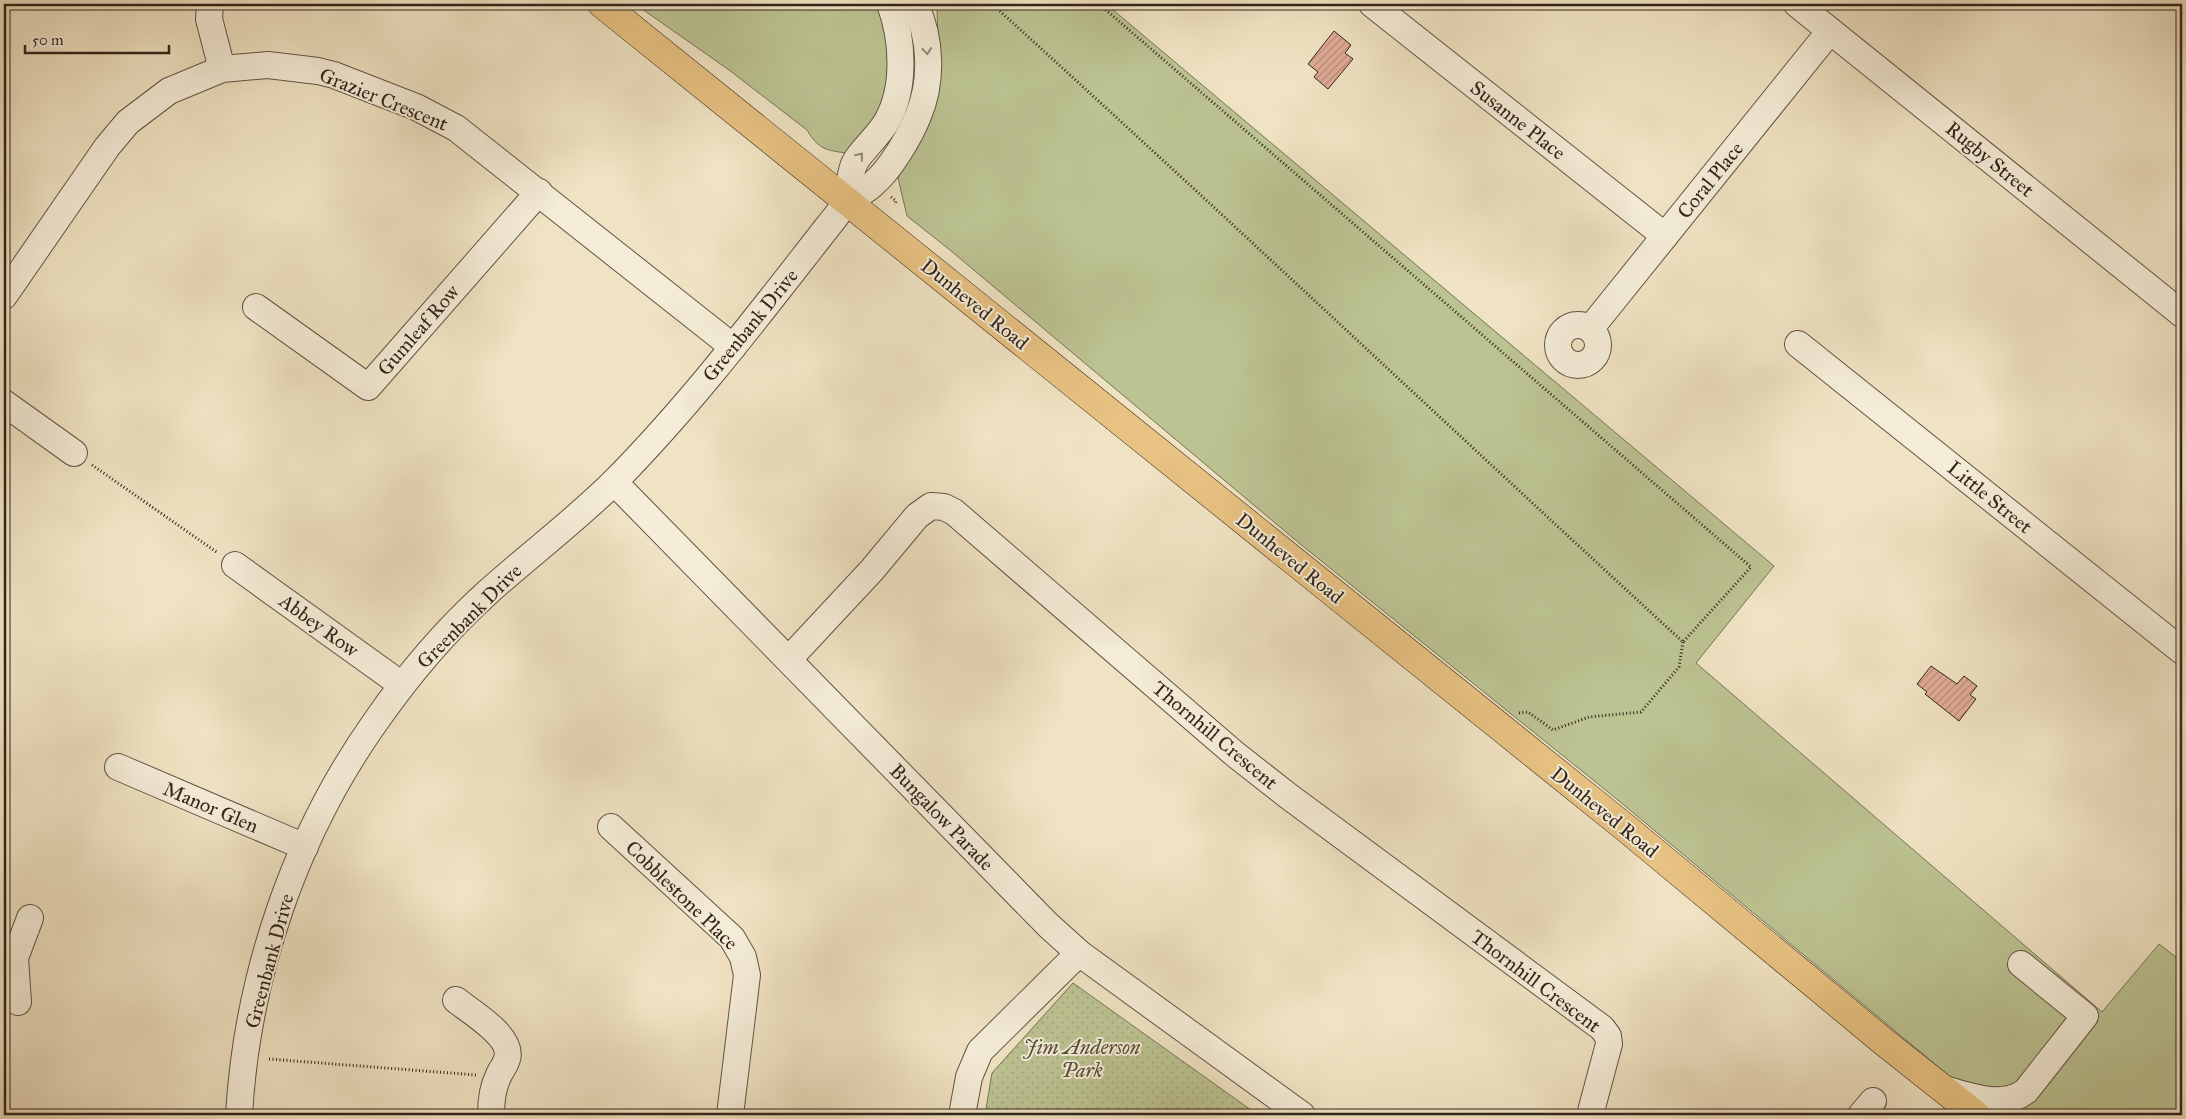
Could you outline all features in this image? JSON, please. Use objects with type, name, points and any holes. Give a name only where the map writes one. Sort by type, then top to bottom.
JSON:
[{"type":"main road","name":"Dunheved Road","points":[[602,4],[1484,715],[1976,1115]]},
{"type":"street","points":[[210,4],[209,19],[222,69]]},
{"type":"street","points":[[848,202],[853,165],[888,120],[898,84],[899,44],[890,4]]},
{"type":"street","name":"Greenbank Drive","points":[[238,1115],[246,1047],[262,969],[278,916],[305,847],[324,807],[357,750],[402,685],[445,635],[486,595],[614,482],[687,403],[848,202],[879,178],[896,155],[920,113],[927,82],[928,68],[923,28],[914,4]]},
{"type":"street","name":"Susanne Place","points":[[1372,4],[1664,236]]},
{"type":"street","name":"Rugby Street","points":[[1797,4],[2182,314]]},
{"type":"street","name":"Coral Place","points":[[1590,329],[1830,31]]},
{"type":"street","name":"Grazier Crescent","points":[[4,296],[107,147],[128,122],[169,92],[222,69],[248,66],[285,66],[334,75],[416,107],[449,124],[539,192],[733,347]]},
{"type":"street","name":"Gumleaf Row","points":[[256,307],[368,387],[539,192]]},
{"type":"street","name":"Little Street","points":[[1798,344],[2182,651]]},
{"type":"street","points":[[4,403],[74,453]]},
{"type":"street","name":"Bungalow Parade","points":[[614,482],[1048,925],[1079,953],[1302,1115]]},
{"type":"street","name":"Thornhill Crescent","points":[[788,660],[866,577],[917,516],[931,506],[944,507],[954,512],[1236,755],[1287,795],[1602,1028],[1608,1036],[1609,1044],[1590,1115]]},
{"type":"street","name":"Abbey Row","points":[[235,564],[402,685]]},
{"type":"street","name":"Manor Glen","points":[[118,767],[305,847]]},
{"type":"street","name":"Cobblestone Place","points":[[611,828],[732,938],[743,957],[746,966],[747,987],[730,1115]]},
{"type":"street","points":[[18,1002],[9,956],[30,918]]},
{"type":"street","points":[[962,1115],[968,1077],[980,1051],[1079,953]]},
{"type":"street","points":[[1943,1088],[1985,1099],[2006,1100],[2017,1098],[2026,1091],[2085,1016],[2021,964]]},
{"type":"street","points":[[456,1000],[497,1032],[507,1048],[502,1070],[492,1098],[491,1115]]},
{"type":"path","points":[[992,4],[1151,148],[1375,359],[1683,642]]},
{"type":"path","points":[[1099,4],[1104,5],[1751,567],[1683,642],[1679,667],[1641,712],[1589,717],[1553,730],[1528,712],[1484,715]]},
{"type":"path","points":[[891,197],[896,201],[895,205]]},
{"type":"path","points":[[74,453],[235,564]]},
{"type":"path","points":[[269,1058],[478,1076],[502,1070]]},
{"type":"green space","points":[[635,4],[881,4],[888,29],[889,85],[882,112],[848,153],[824,148],[815,141],[807,130],[729,70]]},
{"type":"green space","points":[[934,4],[1106,4],[1774,566],[1696,663],[2102,1012],[2159,944],[2182,962],[2182,1115],[1999,1115],[1948,1075],[1619,801],[1299,543],[907,216],[898,178],[939,83],[937,8]]},
{"type":"green space","name":"Jim Anderson Park","points":[[1073,983],[1258,1115],[985,1115],[992,1073]]},
{"type":"building","points":[[1334,31],[1351,45],[1345,53],[1353,59],[1328,89],[1314,77],[1318,72],[1308,64]]},
{"type":"building","points":[[1931,666],[1957,684],[1964,676],[1977,686],[1970,695],[1976,699],[1959,721],[1925,694],[1927,692],[1917,684]]}]
